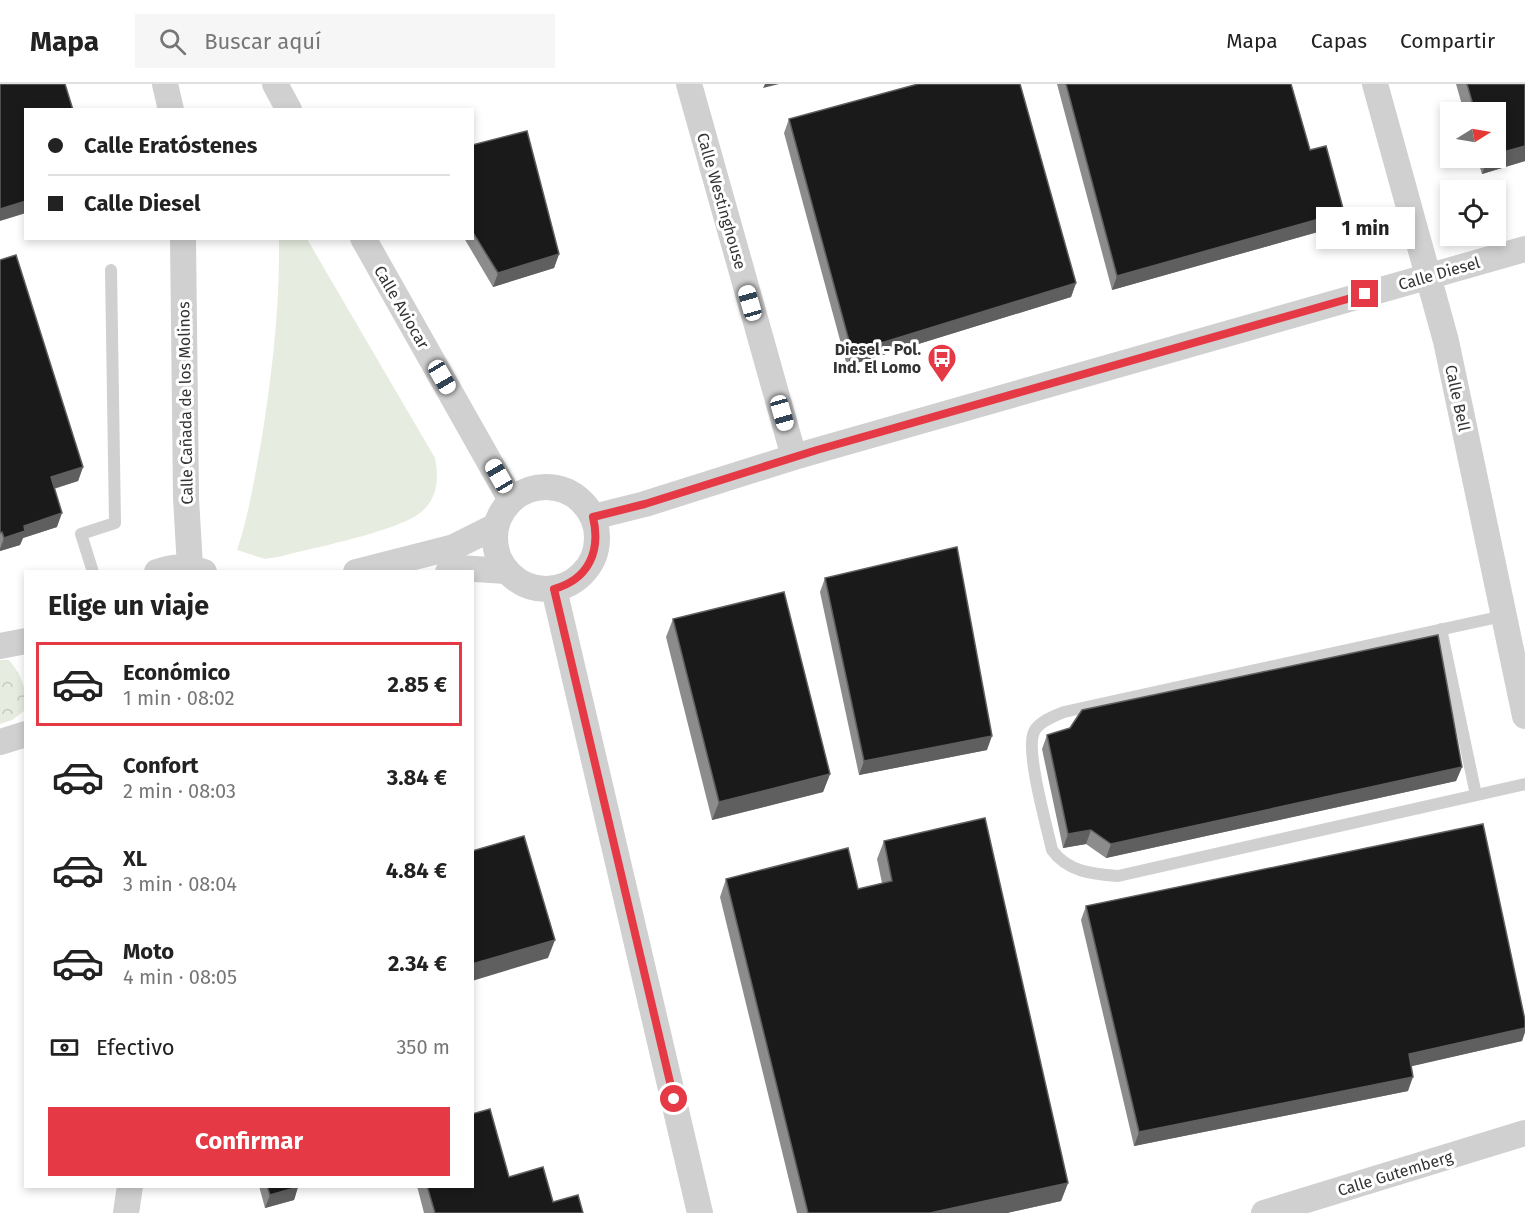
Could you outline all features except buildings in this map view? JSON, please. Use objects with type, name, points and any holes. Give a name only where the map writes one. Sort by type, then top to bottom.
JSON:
[{"type":"street","points":[[165,84],[171,108]]},
{"type":"street","points":[[275,84],[289,108]]},
{"type":"street","name":"Calle Westinghouse","points":[[689,84],[794,457]]},
{"type":"street","name":"Calle Bell","points":[[1375,84],[1446,341],[1525,716]]},
{"type":"street","name":"Calle Cañada de los Molinos","points":[[183,240],[186,498],[197,569]]},
{"type":"street","name":"Calle Aviocar","points":[[364,240],[511,500]]},
{"type":"street","name":"Calle Diesel","points":[[593,517],[645,504],[794,457],[1525,249]]},
{"type":"street","points":[[540,487],[556,488],[572,494],[584,504],[593,517],[597,534],[596,551],[589,566],[578,578],[554,589],[532,588],[518,581],[506,570],[497,554],[496,526],[501,512],[511,500],[524,491],[540,487]]},
{"type":"street","points":[[364,570],[454,547],[496,526]]},
{"type":"street","points":[[162,570],[170,567],[197,569]]},
{"type":"street","points":[[454,570],[459,568],[506,570]]},
{"type":"street","points":[[554,589],[700,1213]]},
{"type":"street","points":[[0,742],[24,735]]},
{"type":"street","name":"Calle Gutemberg","points":[[1264,1213],[1525,1133]]},
{"type":"street","points":[[126,1213],[130,1188]]},
{"type":"lane","points":[[92,570],[81,534],[115,524],[111,270]]},
{"type":"lane","points":[[1503,616],[1064,712],[1047,720],[1034,731],[1030,749],[1052,850],[1061,862],[1080,871],[1101,875],[1118,876],[1525,784]]},
{"type":"lane","points":[[1441,629],[1476,795]]},
{"type":"green space","points":[[279,240],[308,240],[435,458],[437,481],[434,495],[426,507],[408,520],[352,539],[265,559],[237,550],[251,497],[269,392],[277,316]]},
{"type":"green space","points":[[0,660],[9,660],[23,684],[24,711],[12,720],[0,724]]},
{"type":"place","name":"Diesel - Pol. Ind. El Lomo","points":[[942,384]]},
{"type":"route","points":[[674,1099],[554,589],[578,578],[589,566],[596,551],[597,534],[593,517],[645,504],[817,450],[1365,294]]}]
